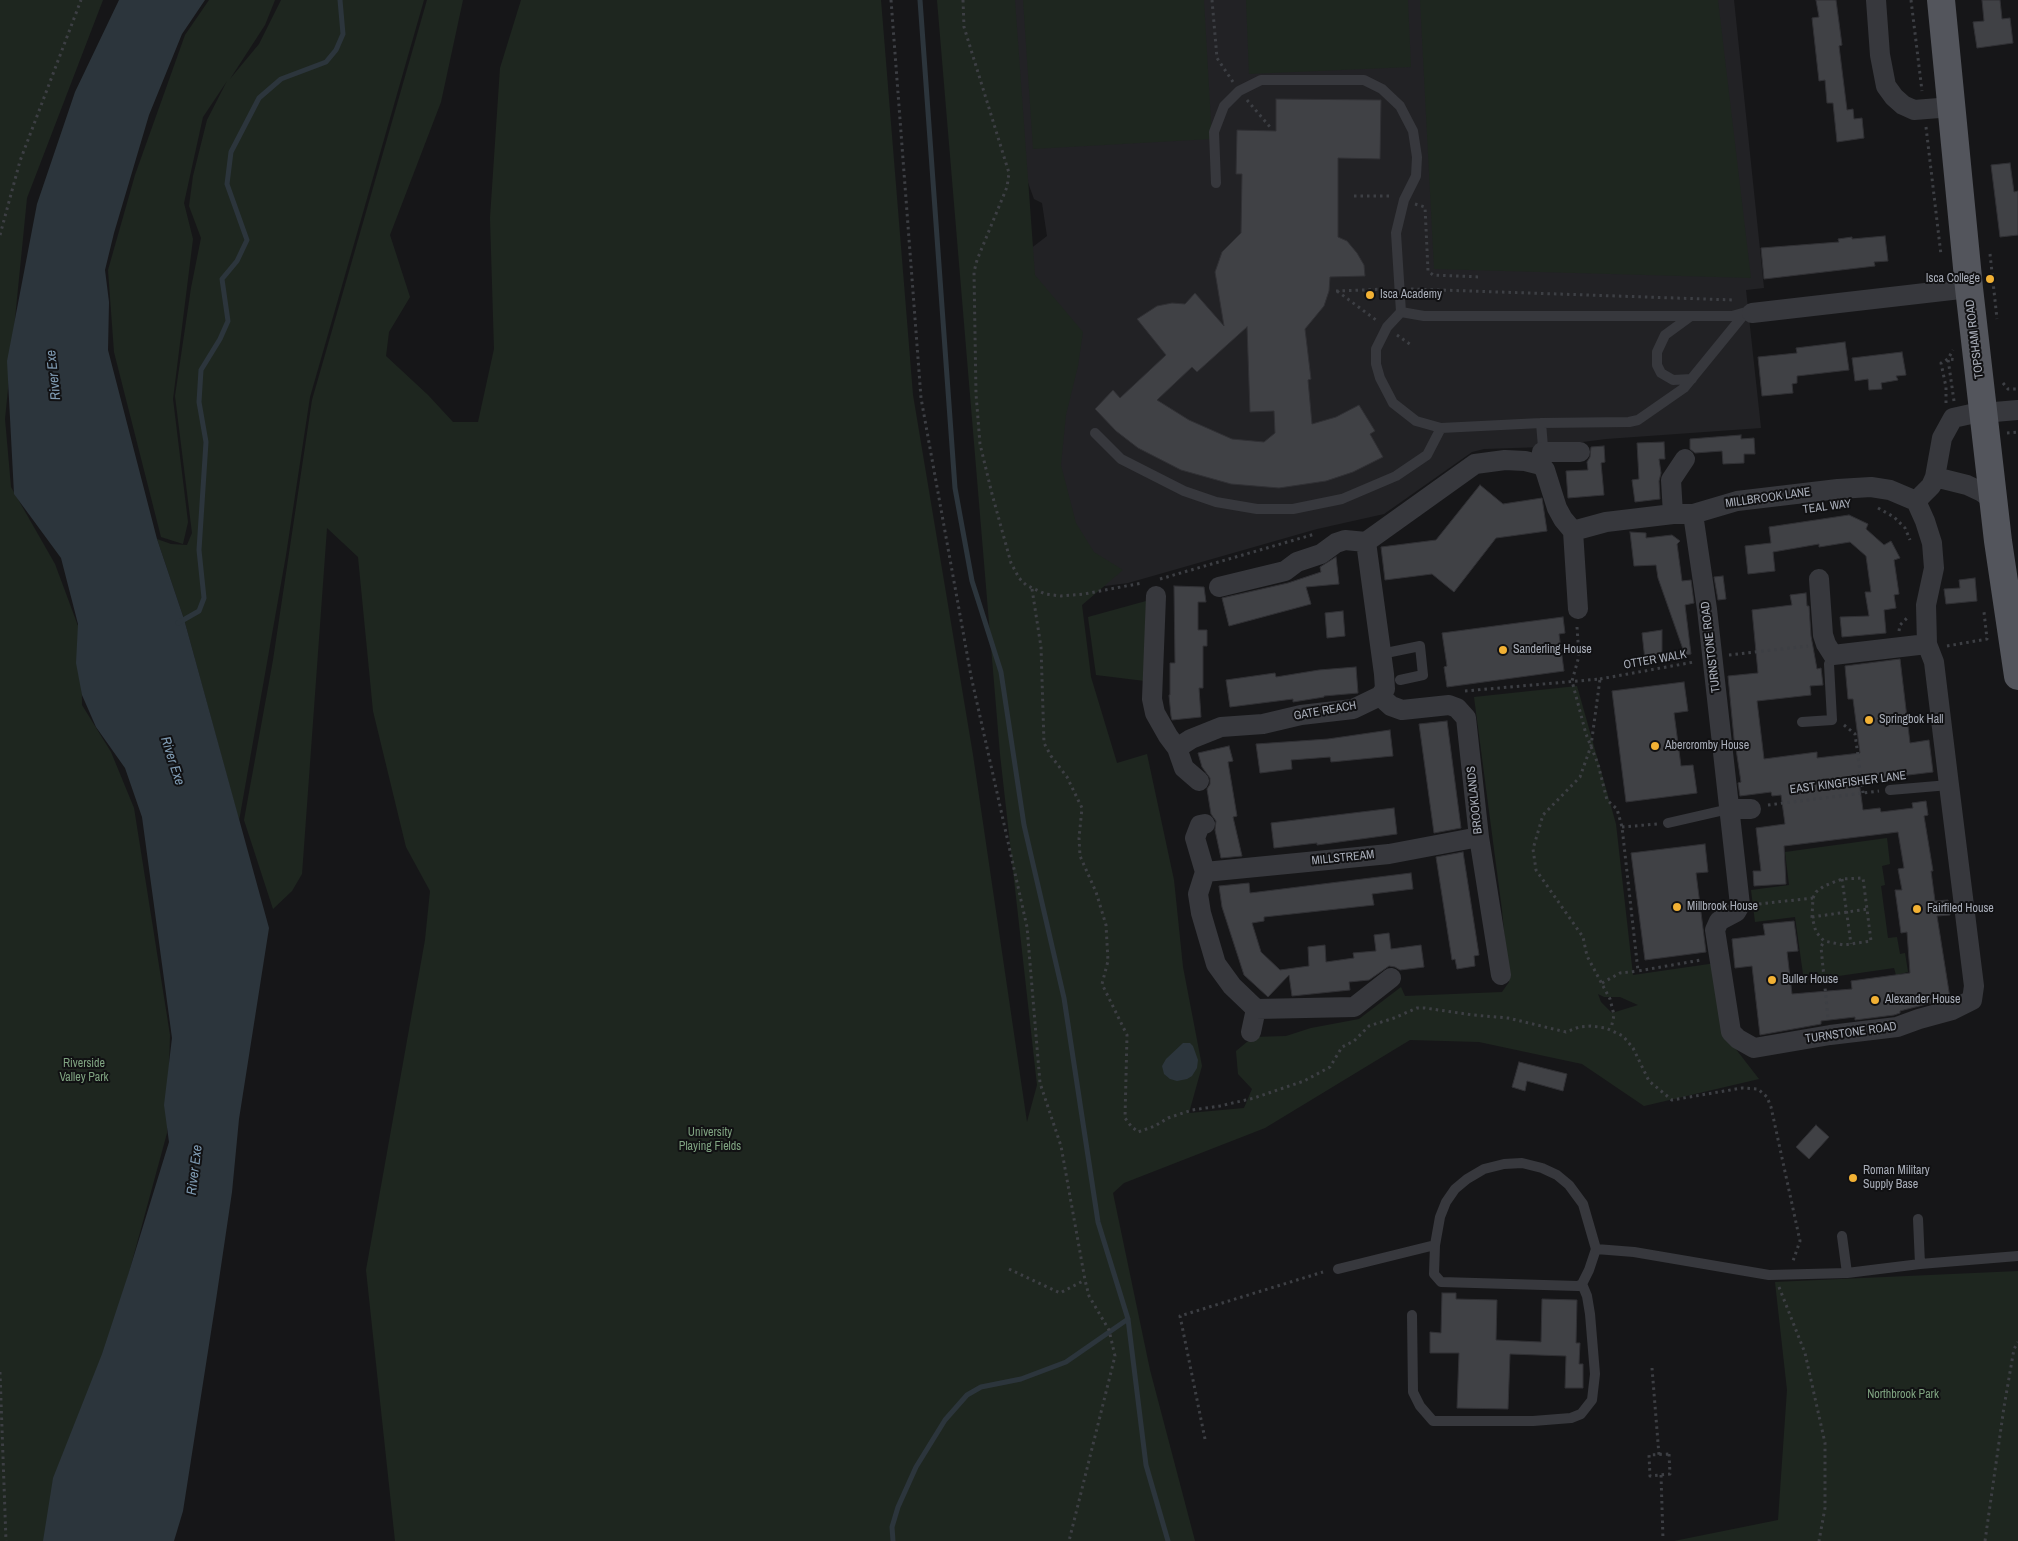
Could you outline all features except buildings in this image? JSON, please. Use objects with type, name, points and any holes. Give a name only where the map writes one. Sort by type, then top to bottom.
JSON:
[{"type":"main road","name":"TOPSHAM ROAD","points":[[1941,0],[1969,288],[1994,502],[2018,676]]},
{"type":"street","points":[[1876,0],[1880,55],[1886,86],[1903,105],[1914,110],[1952,108]]},
{"type":"street","points":[[1753,312],[1969,288]]},
{"type":"street","points":[[1916,501],[1931,486],[1935,477],[1942,438],[1953,418],[1984,412],[2018,410]]},
{"type":"street","points":[[1219,587],[1284,571],[1297,562],[1320,554],[1336,543],[1345,540],[1366,542],[1475,464],[1505,460],[1525,461],[1580,452]]},
{"type":"street","points":[[1542,459],[1557,508],[1562,519],[1573,531],[1578,609]]},
{"type":"street","name":"TURNSTONE ROAD","points":[[1685,459],[1671,480],[1683,514],[1696,537],[1712,657],[1740,905],[1736,912],[1719,921],[1715,930],[1731,1032],[1738,1040],[1754,1048],[1830,1035],[1897,1027],[1952,1010],[1972,1000],[1974,986],[1934,662],[1928,646],[1926,605],[1934,568],[1933,552],[1926,521],[1916,501]]},
{"type":"street","points":[[1935,477],[1966,485],[1982,492],[1994,502]]},
{"type":"street","name":"MILLBROOK LANE","points":[[1573,531],[1606,522],[1683,514],[1737,501],[1838,488],[1870,487],[1890,490],[1916,501]]},
{"type":"street","points":[[1366,542],[1385,688],[1380,696]]},
{"type":"street","points":[[1819,579],[1823,635],[1829,650],[1928,646]]},
{"type":"street","points":[[1154,586],[1152,699],[1155,713],[1168,736],[1178,748],[1184,768],[1199,781]]},
{"type":"street","name":"GATE REACH","points":[[1178,748],[1191,739],[1221,727],[1263,724],[1301,715],[1353,709],[1380,696]]},
{"type":"street","name":"BROOKLANDS","points":[[1380,696],[1391,706],[1402,710],[1449,705],[1457,708],[1466,718],[1479,837],[1501,975]]},
{"type":"street","points":[[1729,809],[1751,809]]},
{"type":"street","points":[[1205,824],[1200,825],[1195,838],[1205,872],[1198,894],[1201,913],[1216,964],[1232,986],[1256,1009],[1354,1007],[1391,978]]},
{"type":"street","name":"MILLSTREAM","points":[[1205,872],[1389,854],[1479,837]]},
{"type":"street","points":[[1252,1032],[1256,1009]]},
{"type":"lane","points":[[1216,183],[1214,132],[1224,106],[1239,91],[1261,80],[1364,80],[1382,89],[1400,106],[1413,131],[1418,157],[1416,176],[1404,200],[1396,233],[1400,312],[1387,327],[1376,349],[1376,364],[1380,378],[1393,403],[1416,421],[1441,428],[1541,423],[1629,422],[1638,420],[1670,399],[1692,379],[1753,312]]},
{"type":"lane","points":[[1400,312],[1424,316],[1732,316],[1753,312]]},
{"type":"lane","points":[[1692,315],[1665,335],[1657,352],[1657,365],[1661,373],[1673,380],[1692,379]]},
{"type":"lane","points":[[1541,423],[1544,447],[1542,459]]},
{"type":"lane","points":[[1096,433],[1121,459],[1184,491],[1216,502],[1258,509],[1293,509],[1342,499],[1396,476],[1427,455],[1441,428]]},
{"type":"lane","points":[[1381,654],[1420,646],[1423,675],[1400,680]]},
{"type":"lane","points":[[1802,722],[1832,720],[1829,650]]},
{"type":"lane","name":"EAST KINGFISHER LANE","points":[[1890,790],[1949,785]]},
{"type":"lane","points":[[1668,823],[1729,809]]},
{"type":"lane","points":[[1412,1315],[1414,1392],[1420,1406],[1433,1421],[1533,1421],[1571,1418],[1581,1414],[1592,1400],[1594,1374],[1590,1314],[1587,1296],[1582,1284],[1596,1249],[1583,1204],[1569,1185],[1556,1175],[1542,1168],[1522,1163],[1504,1164],[1484,1169],[1455,1189],[1443,1209],[1435,1245],[1434,1274],[1441,1282],[1553,1286],[1578,1286],[1582,1284]]},
{"type":"lane","points":[[1918,1219],[1920,1264]]},
{"type":"lane","points":[[1842,1236],[1847,1273]]},
{"type":"lane","points":[[1338,1269],[1435,1245]]},
{"type":"lane","points":[[1596,1249],[1643,1253],[1787,1278],[2018,1256]]},
{"type":"path","points":[[0,235],[20,161],[81,0]]},
{"type":"path","points":[[891,0],[921,398],[970,676],[1027,928],[1040,1083],[1061,1146],[1089,1296],[1110,1330],[1115,1356],[1069,1541]]},
{"type":"path","points":[[963,0],[964,27],[1009,173],[1007,187],[977,260],[974,272],[976,394],[980,444],[1011,564],[1019,578],[1032,589],[1045,594],[1060,596],[1154,586],[1317,534]]},
{"type":"path","points":[[1212,0],[1217,58],[1239,91],[1270,127]]},
{"type":"path","points":[[1911,0],[1942,258]]},
{"type":"path","points":[[1354,196],[1396,196],[1425,207],[1428,271],[1433,275],[1480,276]]},
{"type":"path","points":[[1411,345],[1336,291],[1400,288],[1750,301],[1753,312]]},
{"type":"path","points":[[1941,363],[1948,359],[1953,351],[1952,343]]},
{"type":"path","points":[[1948,359],[1952,392]]},
{"type":"path","points":[[2012,390],[2018,389]]},
{"type":"path","points":[[1872,506],[1894,517],[1905,528],[1912,547]]},
{"type":"path","points":[[1032,589],[1042,647],[1044,743],[1067,777],[1082,808],[1080,856],[1096,892],[1106,925],[1108,960],[1102,984],[1127,1035],[1125,1118],[1131,1126],[1138,1132],[1155,1126],[1168,1118],[1192,1110],[1254,1098],[1304,1081],[1330,1067],[1342,1047],[1354,1040],[1369,1026],[1417,1008],[1508,1018],[1566,1032],[1579,1027],[1592,1026],[1611,1029],[1623,1036],[1633,1048],[1649,1081],[1672,1100],[1742,1088],[1758,1089],[1767,1097],[1771,1107],[1800,1241],[1787,1278],[1778,1284],[1806,1353],[1825,1443],[1825,1508],[1819,1541]]},
{"type":"path","points":[[1928,646],[1987,639],[1983,603]]},
{"type":"path","points":[[1578,609],[1576,615],[1579,656],[1572,681],[1576,701],[1598,764],[1607,800],[1617,809],[1622,827],[1638,971]]},
{"type":"path","points":[[1900,638],[1900,625],[1913,612]]},
{"type":"path","name":"OTTER WALK","points":[[1438,706],[1439,697],[1466,690],[1600,679],[1690,664],[1712,657],[1829,650]]},
{"type":"path","points":[[1600,679],[1591,746],[1580,777],[1543,815],[1533,850],[1536,870],[1583,937],[1587,956],[1610,999],[1614,1014],[1611,1029]]},
{"type":"path","points":[[1832,720],[1842,723],[1855,734],[1863,793]]},
{"type":"path","name":"EAST KINGFISHER LANE","points":[[1751,809],[1754,807],[1890,790]]},
{"type":"path","points":[[1622,827],[1668,823]]},
{"type":"path","points":[[1862,878],[1868,909],[1870,941],[1851,944],[1824,941],[1816,932],[1812,917],[1814,898],[1816,892],[1824,886],[1842,879],[1862,878]]},
{"type":"path","points":[[1842,879],[1851,944]]},
{"type":"path","points":[[1740,905],[1814,898]]},
{"type":"path","points":[[1812,917],[1868,909]]},
{"type":"path","points":[[1824,941],[1821,947],[1830,1035]]},
{"type":"path","points":[[1602,983],[1620,973],[1696,961]]},
{"type":"path","points":[[1009,1268],[1060,1293],[1085,1280]]},
{"type":"path","points":[[1205,1439],[1180,1316],[1323,1272]]},
{"type":"path","points":[[1985,1541],[2004,1407],[2014,1349],[2018,1342]]},
{"type":"path","points":[[1652,1368],[1659,1455]]},
{"type":"path","points":[[0,1372],[6,1541]]},
{"type":"path","points":[[1669,1454],[1670,1474],[1661,1475],[1650,1476],[1649,1455],[1669,1454]]},
{"type":"path","points":[[1661,1475],[1663,1539]]},
{"type":"shaded area","name":"Isca Academy","points":[[972,0],[1734,0],[1764,288],[1746,290],[1761,428],[1606,439],[1543,447],[1484,449],[1472,452],[1384,514],[1317,529],[1128,583],[1059,592],[1025,253],[1047,236],[1042,203],[1034,199],[1015,147]]},
{"type":"green space","name":"Riverside Valley Park","points":[[0,0],[103,0],[27,198],[5,419],[11,487],[55,564],[81,634],[82,705],[111,752],[134,808],[170,1035],[167,1133],[56,1541],[0,1541]]},
{"type":"green space","points":[[209,0],[275,0],[265,25],[230,79],[259,44],[281,0],[424,0],[310,397],[286,555],[239,821],[184,619],[157,539],[171,544],[187,545],[192,533],[175,396],[191,288],[201,238],[189,206],[193,176],[207,120],[227,81],[203,117],[184,203],[193,239],[173,399],[188,522],[183,544],[161,537],[114,352],[108,270],[135,175],[185,35]]},
{"type":"green space","name":"University Playing Fields","points":[[427,0],[463,0],[441,102],[390,235],[410,297],[389,332],[386,356],[428,395],[453,422],[478,422],[494,349],[490,218],[500,68],[521,0],[881,0],[913,395],[973,755],[1027,1122],[1037,1085],[1000,754],[937,0],[1015,0],[1035,275],[1083,332],[1078,366],[1066,415],[1061,465],[1076,523],[1094,552],[1123,570],[1082,605],[1091,677],[1117,763],[1147,754],[1174,880],[1183,967],[1202,1066],[1189,1113],[1244,1108],[1252,1089],[1238,1074],[1236,1051],[1253,1037],[1286,1036],[1311,1028],[1359,1019],[1401,987],[1405,996],[1502,992],[1509,982],[1502,910],[1474,697],[1577,686],[1616,824],[1633,975],[1716,963],[1728,1039],[1759,1079],[1644,1106],[1582,1064],[1479,1042],[1410,1040],[1265,1128],[1124,1183],[1113,1193],[1150,1370],[1195,1541],[395,1541],[366,1270],[425,940],[430,891],[406,847],[373,711],[358,557],[327,528],[302,874],[292,891],[273,909],[244,820],[273,660],[312,400]],"holes":[[[1598,994],[1604,997],[1620,997],[1638,1005],[1612,1013],[1601,1002]]]},
{"type":"green space","points":[[1023,0],[1204,0],[1212,139],[1033,149]]},
{"type":"green space","points":[[1246,0],[1408,0],[1411,67],[1249,74]]},
{"type":"green space","points":[[1420,0],[1718,0],[1751,278],[1434,269]]},
{"type":"green space","points":[[1146,601],[1145,681],[1096,675],[1088,617]]},
{"type":"green space","points":[[1887,838],[1890,864],[1882,866],[1885,885],[1881,886],[1888,938],[1897,937],[1900,954],[1905,953],[1908,972],[1896,975],[1894,968],[1804,981],[1795,917],[1755,922],[1751,890],[1789,885],[1785,852]]},
{"type":"green space","name":"Northbrook Park","points":[[2018,1271],[2018,1541],[1674,1541],[1778,1520],[1787,1390],[1775,1282]]},
{"type":"water","name":"River Exe","points":[[119,0],[205,0],[182,34],[149,115],[114,233],[105,270],[109,302],[108,350],[157,539],[184,619],[269,928],[239,1119],[232,1192],[216,1300],[183,1511],[174,1541],[43,1541],[53,1478],[102,1354],[169,1142],[164,1105],[172,1038],[142,817],[125,768],[96,727],[82,695],[76,663],[78,624],[61,558],[14,494],[7,361],[37,204],[75,92]]},
{"type":"water","points":[[1183,1043],[1190,1043],[1193,1046],[1198,1060],[1197,1068],[1192,1076],[1177,1081],[1170,1079],[1164,1074],[1162,1066],[1166,1059]]},
{"type":"waterway","points":[[178,623],[199,611],[204,598],[199,550],[206,442],[199,402],[201,370],[220,339],[228,321],[222,279],[237,261],[247,240],[227,184],[231,152],[259,98],[281,79],[326,62],[336,50],[343,34],[340,0]]},
{"type":"waterway","points":[[920,0],[955,488],[972,581],[1001,672],[1024,825],[1064,998],[1098,1222],[1128,1319],[1146,1465],[1168,1541]]},
{"type":"waterway","points":[[893,1541],[892,1527],[898,1507],[916,1467],[945,1420],[967,1395],[981,1387],[1021,1379],[1066,1362],[1128,1319]]},
{"type":"place","name":"Isca College","points":[[1990,279]]},
{"type":"place","name":"Isca Academy","points":[[1370,295]]},
{"type":"place","name":"Sanderling House","points":[[1503,650]]},
{"type":"place","name":"Springbok Hall","points":[[1869,720]]},
{"type":"place","name":"Abercromby House","points":[[1655,746]]},
{"type":"place","name":"Millbrook House","points":[[1677,907]]},
{"type":"place","name":"Fairfiled House","points":[[1917,909]]},
{"type":"place","name":"Buller House","points":[[1772,980]]},
{"type":"place","name":"Alexander House","points":[[1875,1000]]},
{"type":"place","name":"Roman Military Supply Base","points":[[1853,1178]]}]
